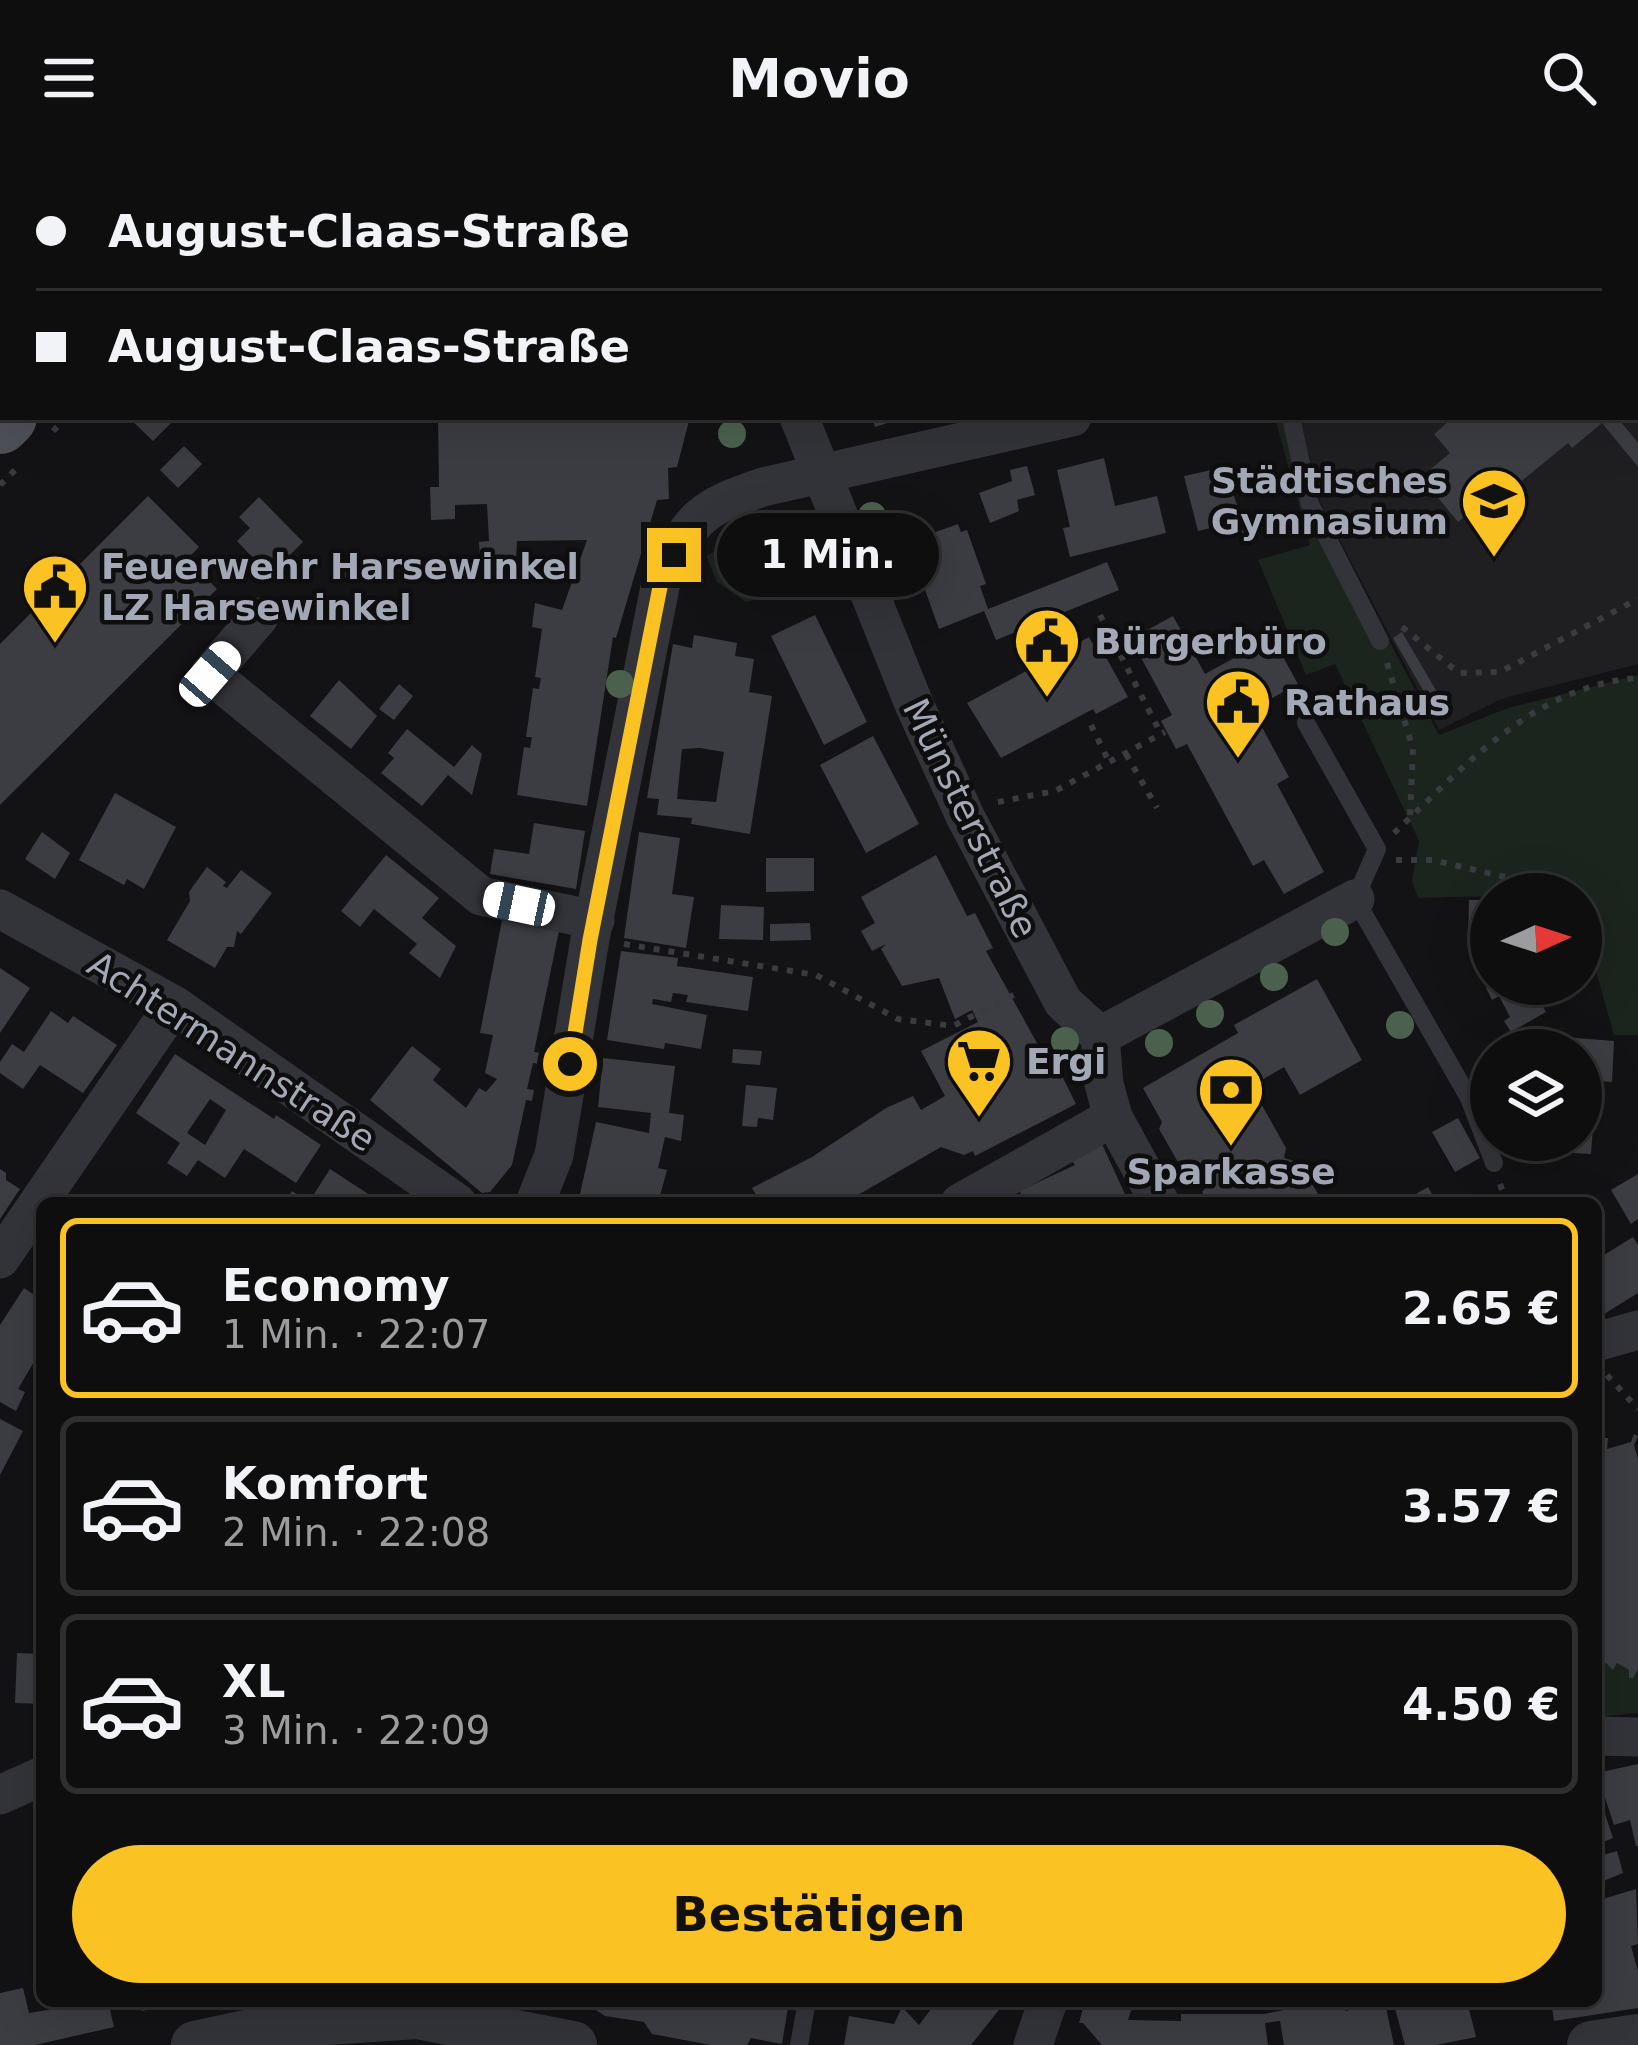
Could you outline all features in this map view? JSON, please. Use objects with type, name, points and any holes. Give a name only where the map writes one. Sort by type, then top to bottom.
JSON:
[{"type":"street","name":"Münsterstraße","points":[[800,420],[914,704],[965,816],[1063,1002],[1100,1036]]},
{"type":"street","points":[[538,1197],[554,1155],[592,930],[662,577],[699,515],[723,501],[819,474],[1059,420]]},
{"type":"street","points":[[259,617],[210,674],[481,896],[592,930]]},
{"type":"street","points":[[1157,1197],[1113,1117],[1104,1084],[1100,1036],[1355,899]]},
{"type":"street","name":"Achtermannstraße","points":[[0,909],[174,1004],[448,1197]]},
{"type":"street","points":[[42,1197],[174,1004]]},
{"type":"street","points":[[971,1197],[1113,1117]]},
{"type":"street","points":[[0,1259],[36,1206]]},
{"type":"street","points":[[1602,1340],[1638,1330]]},
{"type":"street","points":[[1602,1736],[1638,1737]]},
{"type":"street","points":[[0,1796],[36,1779]]},
{"type":"street","points":[[1033,2045],[1046,2007]]},
{"type":"street","points":[[195,2045],[319,2020],[399,2015],[573,2045]]},
{"type":"street","points":[[1591,2045],[1638,2038]]},
{"type":"lane","points":[[1292,420],[1310,503],[1380,640]]},
{"type":"lane","points":[[1306,723],[1374,854],[1355,899],[1469,1098],[1494,1163]]},
{"type":"lane","points":[[799,2045],[806,2007]]},
{"type":"path","points":[[1410,818],[1413,749],[1380,640],[1405,626],[1459,673],[1500,672],[1638,598]]},
{"type":"path","points":[[965,816],[993,803],[1055,791],[1163,733],[1100,615]]},
{"type":"path","points":[[1374,854],[1452,776],[1542,704],[1638,678]]},
{"type":"path","points":[[1091,724],[1109,762]]},
{"type":"path","points":[[1126,753],[1157,808]]},
{"type":"path","points":[[1374,854],[1433,860],[1488,873]]},
{"type":"path","points":[[592,930],[816,975],[898,1018],[952,1025],[1049,976]]},
{"type":"path","points":[[1602,1370],[1638,1408]]},
{"type":"shaded area","points":[[1279,420],[1285,420],[1316,502],[1439,735],[1508,708],[1638,675],[1638,1035],[1614,1035],[1602,992],[1602,873],[1470,873],[1470,897],[1418,898],[1412,881],[1419,841],[1335,664],[1306,675],[1258,560],[1310,545]]},
{"type":"shaded area","name":"Städtisches Gymnasium","points":[[1301,420],[1638,420],[1638,664],[1501,699],[1439,730],[1320,502]]},
{"type":"shaded area","points":[[747,533],[778,539],[795,553],[794,574],[774,595],[746,602],[717,582],[706,556]]},
{"type":"shaded area","points":[[1617,1663],[1629,1670],[1630,1678],[1638,1669],[1638,1713],[1602,1716],[1602,1664],[1613,1670]]},
{"type":"building","points":[[131,420],[174,420],[153,441]]},
{"type":"building","points":[[438,420],[689,420],[677,467],[668,468],[669,499],[657,500],[613,637],[587,806],[517,795],[524,747],[530,748],[532,737],[526,737],[533,688],[539,689],[541,678],[535,677],[542,629],[532,627],[535,603],[562,610],[587,540],[517,541],[515,573],[481,573],[479,542],[489,541],[487,504],[455,505],[455,519],[431,520],[430,487],[439,487]]},
{"type":"building","points":[[1450,420],[1619,420],[1638,443],[1638,467],[1602,423],[1572,448],[1568,443],[1501,498],[1495,491],[1458,522],[1421,477],[1450,453],[1434,434]]},
{"type":"building","points":[[184,446],[202,464],[178,488],[160,470]]},
{"type":"building","points":[[1104,458],[1115,506],[1157,496],[1166,533],[1070,557],[1063,528],[1070,527],[1057,470]]},
{"type":"building","points":[[1027,466],[1035,495],[1017,500],[1019,511],[990,523],[979,493],[1012,481],[1010,470]]},
{"type":"building","points":[[1225,467],[1246,534],[1227,539],[1223,525],[1198,531],[1184,476]]},
{"type":"building","points":[[148,496],[199,547],[187,559],[217,589],[0,805],[0,644]]},
{"type":"building","points":[[259,497],[303,542],[278,567],[266,572],[237,541],[250,528],[239,517]]},
{"type":"building","points":[[958,524],[961,532],[967,530],[986,584],[980,586],[988,609],[1107,562],[1119,590],[996,640],[984,611],[939,629],[908,542]]},
{"type":"building","points":[[356,564],[359,575],[345,578],[343,566]]},
{"type":"building","points":[[303,598],[311,608],[291,625],[282,614]]},
{"type":"building","points":[[815,615],[867,722],[824,745],[771,636]]},
{"type":"building","name":"Rathaus","points":[[1173,616],[1205,674],[1272,637],[1298,684],[1252,709],[1289,777],[1277,784],[1324,872],[1284,894],[1264,860],[1253,866],[1187,744],[1176,749],[1161,721],[1172,715],[1131,639]]},
{"type":"building","points":[[1402,632],[1448,711],[1438,716],[1393,638]]},
{"type":"building","points":[[694,635],[737,643],[735,656],[754,659],[749,692],[772,696],[750,834],[691,824],[692,818],[657,815],[659,799],[647,798],[673,644],[692,648]],"holes":[[[682,749],[724,752],[716,802],[677,799]]]},
{"type":"building","name":"Bürgerbüro","points":[[1089,637],[1092,643],[1097,641],[1128,697],[1096,714],[1093,709],[1001,758],[967,703]]},
{"type":"building","points":[[339,680],[377,716],[351,749],[310,716]]},
{"type":"building","points":[[399,684],[413,696],[394,720],[379,709]]},
{"type":"building","points":[[407,729],[454,767],[472,745],[482,754],[472,795],[448,775],[422,806],[381,773],[394,758],[388,753]]},
{"type":"building","points":[[873,736],[919,824],[866,853],[820,765]]},
{"type":"building","points":[[115,793],[176,827],[144,889],[127,879],[124,885],[79,860]]},
{"type":"building","points":[[534,823],[585,831],[576,889],[490,874],[494,849],[529,854]]},
{"type":"building","points":[[42,832],[70,853],[55,879],[25,859]]},
{"type":"building","points":[[639,832],[680,838],[672,894],[694,897],[686,948],[624,938]]},
{"type":"building","points":[[386,855],[439,898],[422,918],[456,946],[440,978],[409,953],[417,944],[374,909],[360,927],[341,911]]},
{"type":"building","points":[[936,855],[967,916],[975,913],[993,948],[986,951],[1076,1104],[975,1156],[973,1151],[964,1155],[941,1147],[854,1197],[757,1197],[752,1188],[812,1157],[886,1108],[913,1096],[921,1110],[945,1096],[921,1051],[978,1022],[972,1010],[955,1019],[939,978],[902,986],[881,949],[886,944],[872,951],[861,931],[875,923],[861,897]]},
{"type":"building","points":[[766,858],[814,858],[814,891],[766,892]]},
{"type":"building","points":[[207,867],[227,888],[241,870],[272,893],[241,934],[237,931],[234,947],[227,947],[215,968],[167,940],[190,901],[189,892]]},
{"type":"building","points":[[721,905],[764,907],[763,940],[719,939]]},
{"type":"building","points":[[503,915],[560,926],[534,1052],[542,1053],[540,1064],[533,1063],[527,1089],[534,1090],[532,1101],[526,1100],[512,1165],[490,1192],[482,1193],[370,1100],[412,1046],[441,1069],[433,1080],[466,1108],[479,1088],[486,1092],[497,1079],[485,1073],[493,1035],[480,1033]]},
{"type":"building","points":[[810,923],[811,940],[770,941],[770,924]]},
{"type":"building","points":[[621,951],[678,958],[677,966],[753,977],[748,1011],[686,1002],[688,995],[673,993],[671,1002],[653,999],[652,1004],[707,1015],[701,1049],[607,1040]]},
{"type":"building","points":[[0,968],[30,988],[0,1033]]},
{"type":"building","points":[[1317,979],[1362,1060],[1300,1095],[1284,1067],[1248,1088],[1286,1148],[1284,1158],[1307,1165],[1320,1197],[1205,1197],[1203,1180],[1196,1181],[1193,1168],[1182,1169],[1159,1129],[1162,1122],[1143,1088],[1238,1033],[1234,1025]]},
{"type":"building","points":[[1504,1005],[1542,1005],[1546,1012],[1516,1029],[1509,1029],[1504,1021],[1510,1017]]},
{"type":"building","points":[[51,1011],[68,1023],[73,1016],[117,1045],[83,1093],[40,1065],[23,1089],[0,1073],[0,1062],[12,1044],[24,1052]]},
{"type":"building","points":[[1602,1040],[1614,1041],[1612,1082],[1602,1081]]},
{"type":"building","points":[[733,1049],[762,1051],[760,1065],[732,1063]]},
{"type":"building","points":[[175,1054],[321,1145],[296,1183],[244,1149],[225,1178],[198,1160],[187,1176],[167,1163],[180,1143],[136,1113]],"holes":[[[210,1099],[226,1110],[205,1145],[187,1133]]]},
{"type":"building","points":[[603,1058],[675,1066],[669,1113],[684,1115],[681,1141],[665,1137],[658,1168],[667,1170],[660,1197],[579,1197],[596,1122],[649,1133],[651,1113],[598,1107]]},
{"type":"building","points":[[746,1085],[777,1088],[773,1120],[758,1118],[757,1127],[742,1126]]},
{"type":"building","points":[[1458,1118],[1470,1140],[1470,1161],[1475,1161],[1455,1172],[1432,1132]]},
{"type":"building","points":[[1102,1144],[1126,1197],[1018,1197],[1019,1191],[1075,1165],[1072,1161]]},
{"type":"building","points":[[0,1169],[20,1189],[0,1219]]},
{"type":"building","points":[[330,1169],[373,1197],[312,1197]]},
{"type":"building","points":[[1638,1174],[1638,1219],[1631,1224],[1611,1190]]},
{"type":"building","points":[[1428,1187],[1434,1197],[1411,1197]]},
{"type":"building","points":[[1633,1237],[1638,1245],[1638,1293],[1602,1315],[1602,1256]]},
{"type":"building","points":[[24,1288],[36,1296],[36,1358],[18,1389],[25,1392],[16,1411],[0,1402],[0,1325]]},
{"type":"building","points":[[0,1419],[23,1431],[0,1475]]},
{"type":"building","points":[[1634,1434],[1638,1436],[1634,1445],[1638,1459],[1638,1669],[1629,1678],[1629,1670],[1617,1663],[1613,1670],[1602,1664],[1602,1438],[1608,1438],[1607,1449],[1631,1442]]},
{"type":"building","points":[[17,1653],[36,1654],[36,1704],[15,1703]]},
{"type":"building","points":[[1638,1764],[1638,1846],[1630,1820],[1614,1825],[1602,1788],[1602,1772]]},
{"type":"building","points":[[1602,1805],[1613,1838],[1602,1842]]},
{"type":"building","points":[[1617,1851],[1623,1873],[1602,1882],[1602,1855]]},
{"type":"building","points":[[1636,1889],[1638,1944],[1631,1946],[1638,1971],[1638,2008],[1554,2021],[1552,2007],[1602,2007],[1602,1899]]},
{"type":"building","points":[[23,1988],[29,2013],[109,2007],[114,2027],[35,2045],[0,2045],[0,1993]]},
{"type":"building","points":[[591,2007],[788,2007],[782,2044],[751,2038],[747,2045],[711,2045],[652,2034],[644,2022],[605,2016]]},
{"type":"building","points":[[902,2007],[919,2025],[932,2007],[1001,2007],[971,2045],[844,2045],[849,2016],[894,2024]]},
{"type":"building","points":[[1083,2007],[1132,2007],[1128,2020],[1181,2021],[1181,2014],[1386,2007],[1394,2045],[1284,2045],[1280,2021],[1265,2023],[1268,2045],[1102,2045],[1079,2023]]},
{"type":"building","points":[[1395,2007],[1468,2007],[1476,2037],[1405,2045]]},
{"type":"place","name":"Städtisches Gymnasium","points":[[1494,560]]},
{"type":"place","name":"Feuerwehr Harsewinkel LZ Harsewinkel","points":[[55,646]]},
{"type":"place","name":"Bürgerbüro","points":[[1047,700]]},
{"type":"place","name":"Rathaus","points":[[1238,761]]},
{"type":"place","name":"Ergi","points":[[979,1120]]},
{"type":"place","name":"Sparkasse","points":[[1231,1149]]},
{"type":"route","points":[[570,1064],[662,577],[674,555]]}]
